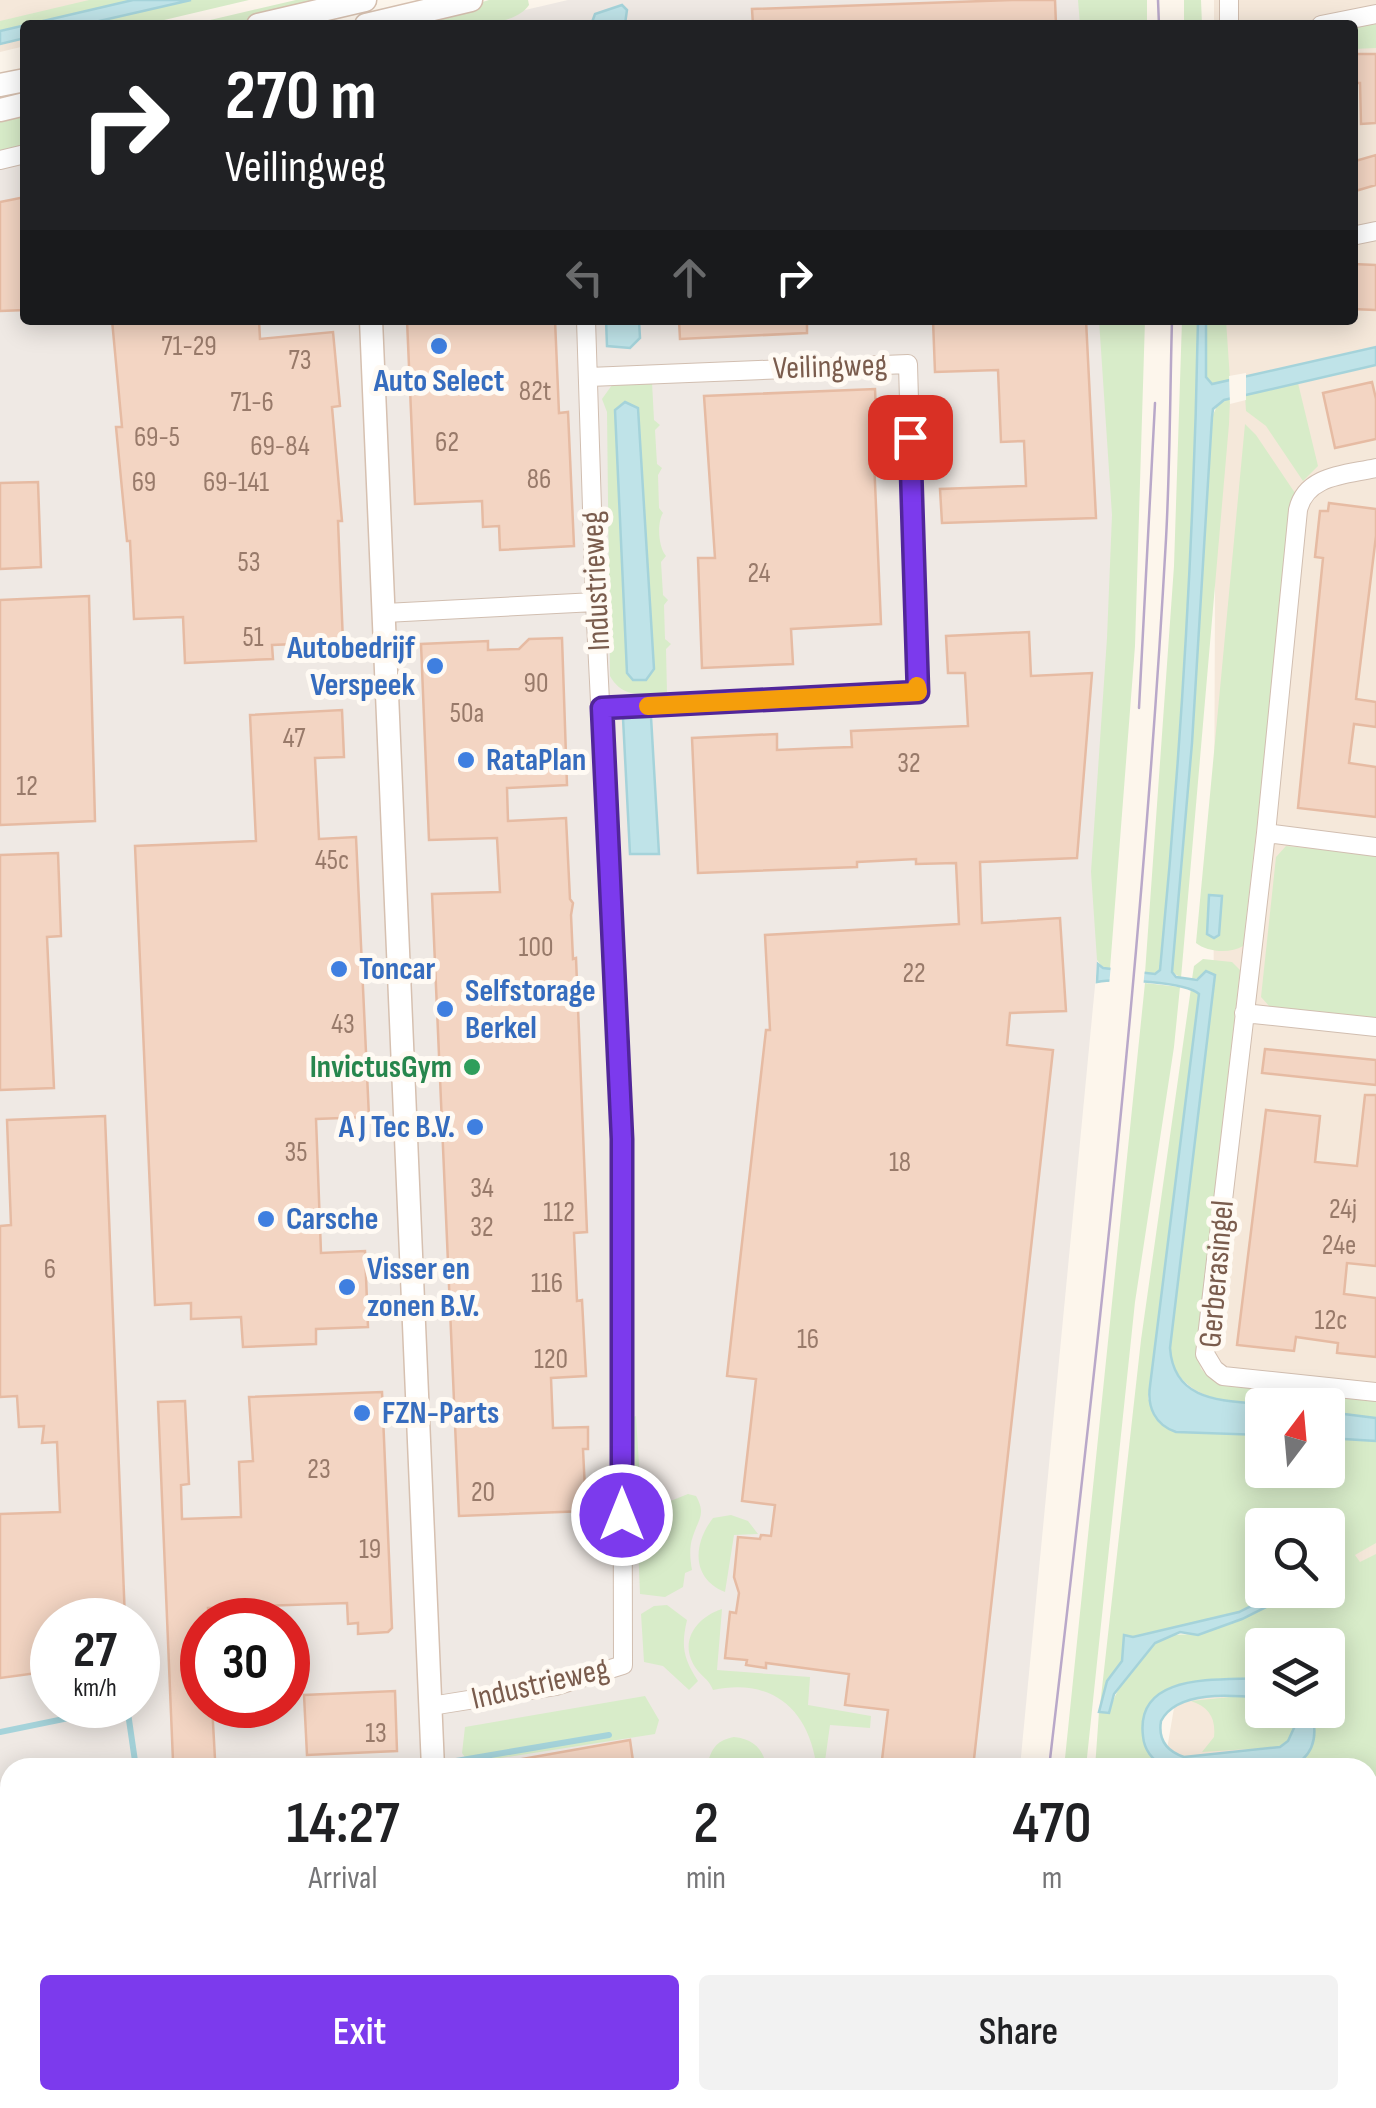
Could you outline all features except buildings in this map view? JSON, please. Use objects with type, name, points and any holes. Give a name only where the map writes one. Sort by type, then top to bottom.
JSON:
[{"type":"street","points":[[387,20],[471,0]]},
{"type":"street","points":[[290,20],[354,10]]},
{"type":"street","points":[[1346,20],[1376,14]]},
{"type":"street","name":"Industrieweg","points":[[371,325],[433,1758]]},
{"type":"street","name":"Industrieweg","points":[[431,1706],[463,1704],[556,1686],[623,1665],[622,1139],[595,602],[586,325]]},
{"type":"street","name":"Veilingweg","points":[[589,377],[908,364],[918,692],[602,708]]},
{"type":"street","name":"Gerberasingel","points":[[1376,468],[1313,483],[1301,498],[1205,1354],[1223,1376],[1376,1392]]},
{"type":"street","points":[[385,613],[595,602]]},
{"type":"street","points":[[1266,833],[1376,846]]},
{"type":"street","points":[[1244,1013],[1376,1027]]},
{"type":"shaded area","points":[[0,0],[221,0],[135,20],[20,20],[20,47],[0,52]]},
{"type":"shaded area","points":[[568,0],[1129,0],[1129,20],[482,20]]},
{"type":"shaded area","points":[[1214,0],[1376,0],[1376,1758],[1166,1758],[1201,1548],[1185,1348],[1213,1135],[1216,325],[1358,325],[1358,20],[1214,20]]},
{"type":"shaded area","points":[[20,128],[20,325],[1121,325],[1109,840],[1021,1758],[0,1758],[0,133]]},
{"type":"green space","points":[[89,0],[133,0],[47,20],[20,20],[20,26],[0,31],[0,21]]},
{"type":"green space","points":[[191,0],[249,0],[164,20],[104,20]]},
{"type":"green space","points":[[296,0],[338,0],[253,20],[210,20]]},
{"type":"green space","points":[[489,0],[528,0],[529,5],[504,20],[423,20]]},
{"type":"green space","points":[[1078,0],[1147,0],[1147,20],[1080,20]]},
{"type":"green space","points":[[1184,0],[1201,0],[1202,20],[1184,20]]},
{"type":"green space","points":[[1376,24],[1376,48],[1358,49],[1358,27]]},
{"type":"green space","points":[[20,110],[20,147],[0,152],[0,115]]},
{"type":"green space","points":[[1099,325],[1145,325],[1135,646],[1110,969],[1103,968],[1097,960],[1091,872],[1112,515]]},
{"type":"green space","points":[[1182,325],[1198,325],[1185,646],[1160,970],[1155,974],[1145,973],[1174,566]]},
{"type":"green space","points":[[1206,325],[1226,325],[1230,380],[1212,384],[1207,381]]},
{"type":"green space","points":[[652,382],[654,420],[660,425],[655,430],[657,464],[662,468],[658,475],[659,508],[663,513],[659,535],[666,556],[661,562],[663,595],[668,600],[664,605],[665,639],[671,644],[666,649],[667,693],[642,694],[627,692],[610,676],[607,412],[602,399],[612,385]]},
{"type":"green space","points":[[1298,383],[1318,466],[1303,481],[1266,426],[1246,411],[1245,395]]},
{"type":"green space","points":[[1230,399],[1181,978],[1172,972],[1192,743],[1212,417],[1218,404]]},
{"type":"green space","points":[[1245,424],[1295,493],[1243,946],[1219,951],[1196,943]]},
{"type":"green space","points":[[1286,846],[1376,855],[1376,1019],[1270,1007],[1261,997],[1276,857]]},
{"type":"green space","points":[[1203,959],[1232,962],[1240,970],[1196,1352],[1201,1369],[1215,1382],[1272,1388],[1245,1388],[1245,1404],[1208,1396],[1189,1386],[1176,1370],[1170,1348],[1215,976],[1192,979],[1194,966]]},
{"type":"green space","points":[[1145,983],[1180,987],[1135,1302],[1087,1758],[1065,1758]]},
{"type":"green space","points":[[1191,988],[1200,994],[1148,1399],[1176,1432],[1245,1434],[1245,1488],[1345,1488],[1345,1439],[1376,1441],[1376,1543],[1355,1555],[1360,1562],[1376,1554],[1376,1758],[1299,1758],[1313,1728],[1345,1728],[1345,1628],[1245,1628],[1245,1679],[1178,1684],[1142,1722],[1148,1749],[1154,1758],[1096,1758],[1099,1712],[1109,1712],[1128,1674],[1157,1642],[1169,1636],[1219,1628],[1264,1608],[1345,1608],[1345,1508],[1245,1508],[1247,1608],[1133,1637],[1107,1681],[1100,1706],[1141,1340]]},
{"type":"green space","points":[[1345,1396],[1376,1399],[1376,1418],[1345,1414]]},
{"type":"green space","points":[[636,1416],[641,1497],[658,1506],[688,1494],[696,1496],[701,1507],[691,1544],[692,1570],[685,1573],[683,1587],[665,1597],[640,1594],[633,1417]]},
{"type":"green space","points":[[731,1515],[748,1521],[758,1534],[734,1535],[725,1592],[706,1578],[699,1549],[713,1518]]},
{"type":"green space","points":[[667,1605],[687,1620],[685,1652],[698,1681],[689,1690],[663,1666],[644,1662],[641,1614],[654,1606]]},
{"type":"green space","points":[[722,1609],[717,1670],[810,1677],[808,1705],[871,1716],[870,1728],[830,1725],[825,1758],[815,1758],[804,1726],[782,1701],[752,1688],[713,1690],[689,1652],[692,1634],[712,1613]]},
{"type":"green space","points":[[645,1696],[659,1720],[655,1734],[501,1758],[466,1758],[462,1753],[465,1727]]},
{"type":"green space","points":[[1245,1696],[1245,1728],[1294,1728],[1280,1747],[1202,1752],[1214,1737],[1214,1724],[1207,1710],[1191,1701]]},
{"type":"green space","points":[[734,1737],[747,1740],[764,1758],[709,1758],[722,1741]]},
{"type":"water","points":[[133,0],[191,0],[104,20],[47,20]]},
{"type":"water","points":[[622,5],[627,10],[626,20],[593,20],[595,14]]},
{"type":"water","points":[[20,26],[20,39],[0,44],[0,31]]},
{"type":"water","points":[[606,325],[639,325],[640,338],[630,348],[607,346]]},
{"type":"water","points":[[1198,325],[1206,325],[1206,377],[1212,384],[1376,347],[1376,365],[1224,400],[1213,409],[1212,417],[1192,743],[1172,972],[1176,977],[1197,980],[1206,971],[1215,975],[1170,1348],[1174,1367],[1192,1390],[1221,1400],[1245,1402],[1245,1434],[1176,1432],[1158,1420],[1150,1401],[1199,994],[1180,986],[1150,982],[1097,982],[1098,964],[1103,968],[1155,974],[1160,970],[1185,645]]},
{"type":"water","points":[[625,402],[638,408],[654,669],[646,680],[633,680],[627,673],[615,410]]},
{"type":"water","points":[[651,717],[659,854],[630,854],[623,718]]},
{"type":"water","points":[[1209,895],[1222,896],[1219,935],[1214,938],[1207,934]]},
{"type":"water","points":[[1345,1414],[1376,1418],[1376,1441],[1345,1439]]},
{"type":"water","points":[[1264,1608],[1198,1635],[1180,1632],[1155,1643],[1114,1694],[1109,1713],[1099,1712],[1107,1681],[1122,1661],[1124,1635],[1133,1637]]},
{"type":"water","points":[[1245,1679],[1245,1697],[1192,1699],[1169,1711],[1160,1727],[1162,1739],[1172,1751],[1184,1757],[1280,1747],[1294,1728],[1314,1728],[1310,1749],[1303,1758],[1153,1758],[1143,1736],[1144,1715],[1152,1700],[1184,1684]]},
{"type":"pier","points":[[1246,373],[1246,400],[1230,404],[1229,376]]},
{"type":"pier","points":[[1111,964],[1145,968],[1143,988],[1109,986]]},
{"type":"waterway","points":[[0,1732],[127,1706],[135,1758]]},
{"type":"waterway","points":[[474,1758],[609,1735]]},
{"type":"tram line","points":[[1158,0],[1159,20]]},
{"type":"tram line","points":[[1050,1758],[1132,1001],[1166,539],[1172,325]]},
{"type":"tram line","points":[[1139,708],[1155,403]]},
{"type":"slow traffic","points":[[648,706],[918,692],[917,686]]},
{"type":"place","name":"Auto Select","points":[[439,346]]},
{"type":"place","name":"Autobedrijf Verspeek","points":[[435,666]]},
{"type":"place","name":"RataPlan","points":[[466,760]]},
{"type":"place","name":"Toncar","points":[[339,969]]},
{"type":"place","name":"Selfstorage Berkel","points":[[445,1009]]},
{"type":"place","name":"InvictusGym","points":[[472,1067]]},
{"type":"place","name":"A J Tec B.V.","points":[[475,1127]]},
{"type":"place","name":"Carsche","points":[[266,1219]]},
{"type":"place","name":"Visser en zonen B.V.","points":[[347,1287]]},
{"type":"place","name":"FZN-Parts","points":[[362,1413]]},
{"type":"route","points":[[622,1515],[622,1139],[602,708],[918,692],[910,437]]}]
